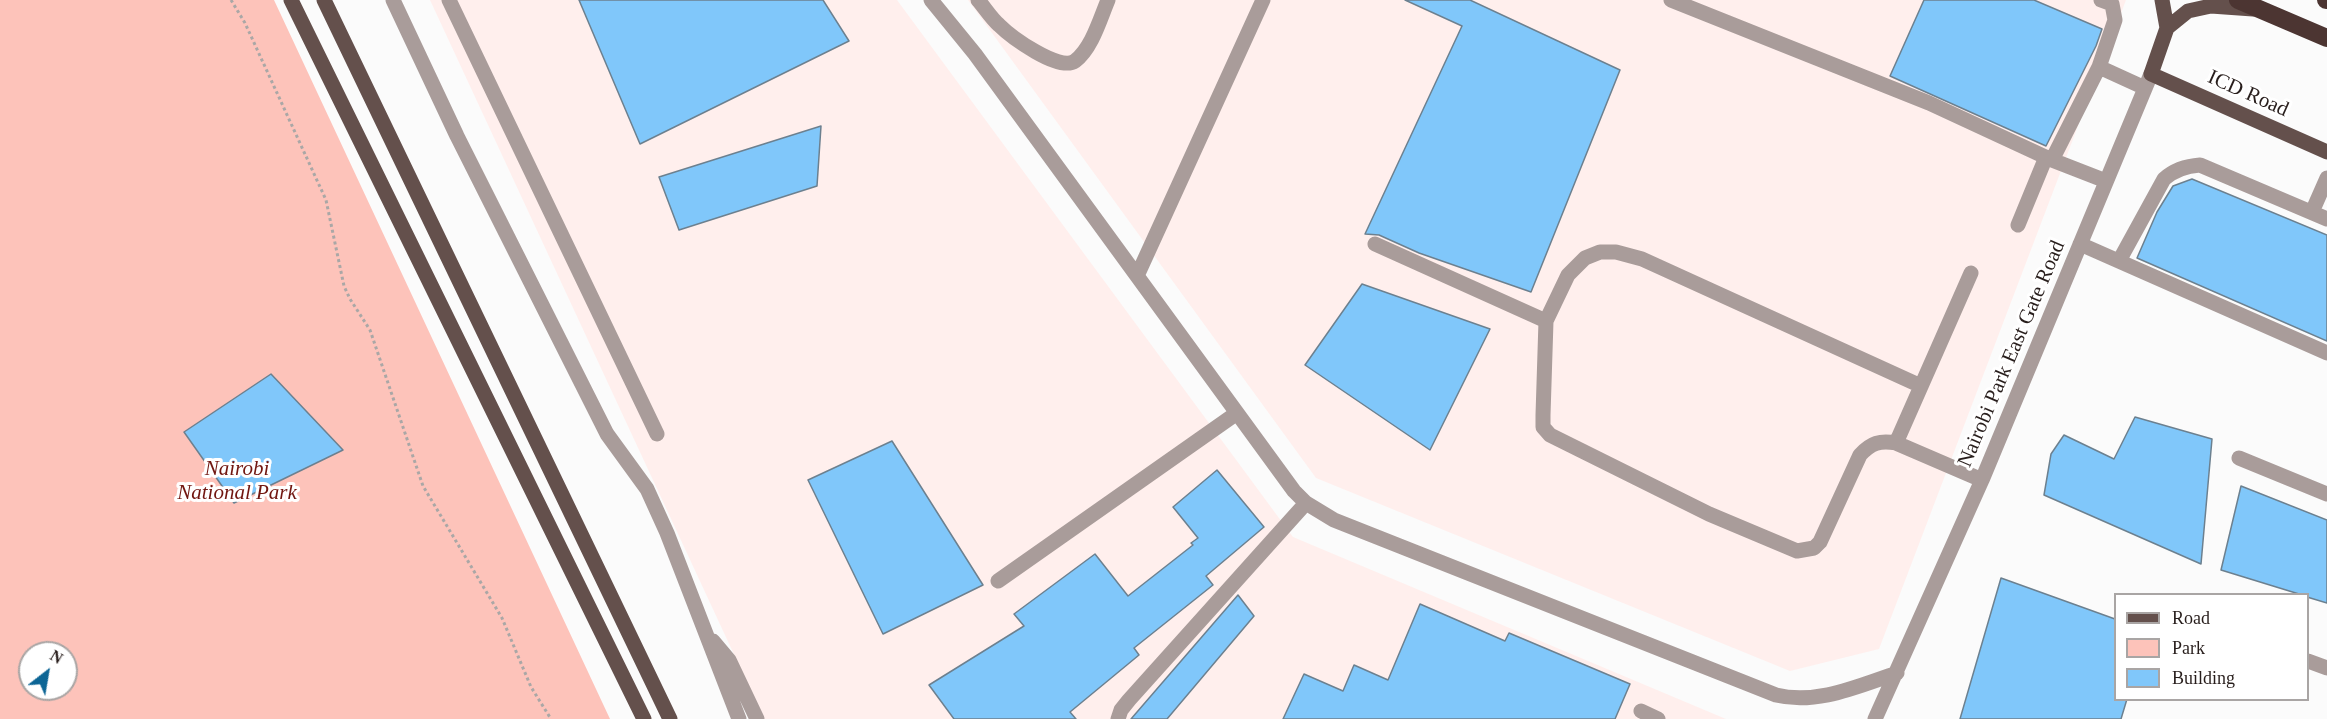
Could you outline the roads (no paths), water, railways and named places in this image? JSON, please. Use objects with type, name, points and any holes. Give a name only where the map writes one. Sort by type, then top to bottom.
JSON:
[{"type":"highway","points":[[2238,0],[2327,38]]},
{"type":"main road","points":[[291,0],[644,719]]},
{"type":"main road","points":[[324,0],[670,719]]},
{"type":"main road","name":"Nairobi Park East Gate Road","points":[[2148,81],[2167,28],[2162,0]]},
{"type":"main road","points":[[2167,28],[2188,10],[2211,6],[2261,10]]},
{"type":"main road","name":"ICD Road","points":[[2148,81],[2327,152]]},
{"type":"street","points":[[393,0],[462,146],[607,434],[647,489],[739,719]]},
{"type":"street","points":[[449,0],[657,434]]},
{"type":"street","points":[[931,0],[975,54],[1294,491],[1306,503],[1334,520],[1776,695],[1802,699],[1826,696],[1897,673]]},
{"type":"street","points":[[978,0],[999,26],[1059,64],[1075,61],[1090,42],[1108,0]]},
{"type":"street","points":[[1137,276],[1263,0]]},
{"type":"street","points":[[1671,0],[1929,103],[2049,158],[2106,181]]},
{"type":"street","points":[[2018,225],[2049,158],[2100,67],[2115,20],[2112,4],[2102,0]]},
{"type":"street","points":[[2100,67],[2148,81]]},
{"type":"street","name":"Nairobi Park East Gate Road","points":[[1875,719],[1982,480],[2148,81]]},
{"type":"street","points":[[2119,261],[2164,179],[2171,172],[2190,165],[2200,165],[2327,219]]},
{"type":"street","points":[[2312,212],[2327,178]]},
{"type":"street","points":[[1375,244],[1546,321]]},
{"type":"street","points":[[2080,244],[2327,353]]},
{"type":"street","points":[[1921,386],[1642,259],[1616,252],[1600,252],[1585,258],[1568,275],[1546,321],[1543,416],[1544,426],[1550,435],[1709,514],[1797,550],[1814,548],[1820,542],[1860,455],[1869,445],[1885,441],[1896,443],[1982,480]]},
{"type":"street","points":[[1896,443],[1971,273]]},
{"type":"street","points":[[998,581],[1237,413]]},
{"type":"street","points":[[2239,458],[2327,494]]},
{"type":"street","points":[[1118,719],[1129,700],[1306,503]]},
{"type":"street","points":[[706,634],[729,660],[757,719]]},
{"type":"street","points":[[2309,662],[2327,668]]},
{"type":"street","points":[[1641,711],[1658,719]]},
{"type":"park label","name":"Nairobi National Park","points":[[237,481]]}]
